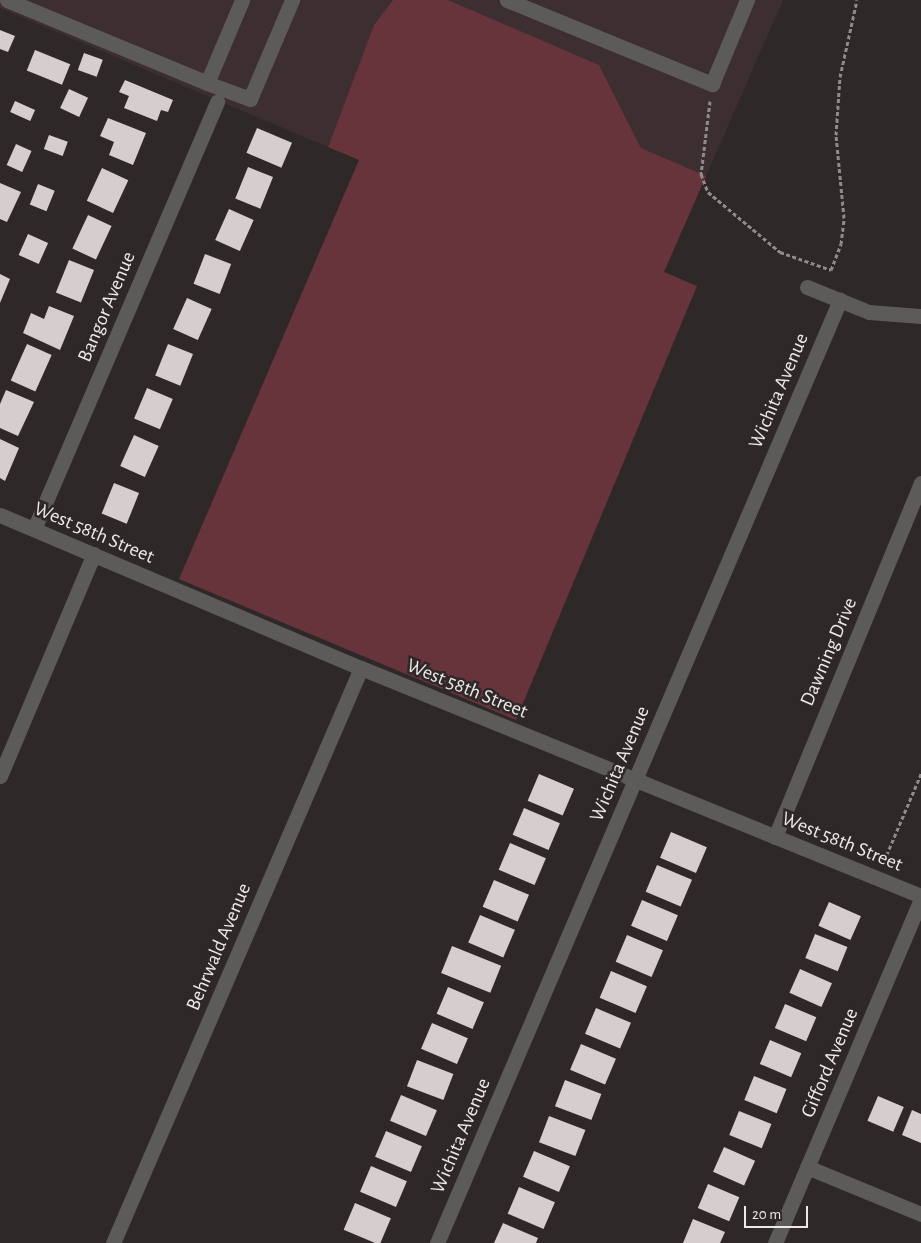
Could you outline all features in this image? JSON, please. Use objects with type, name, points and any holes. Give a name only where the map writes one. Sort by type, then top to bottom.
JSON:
[{"type":"street","points":[[7,0],[250,100],[292,0]]},
{"type":"street","points":[[207,83],[242,0]]},
{"type":"street","points":[[507,0],[712,84],[747,0]]},
{"type":"street","name":"Bangor Avenue","points":[[34,528],[217,102]]},
{"type":"street","points":[[808,287],[870,312],[921,316]]},
{"type":"street","name":"Wichita Avenue","points":[[437,1243],[840,300]]},
{"type":"street","name":"Dawning Drive","points":[[774,837],[921,483]]},
{"type":"street","name":"West 58th Street","points":[[0,515],[362,668],[921,897]]},
{"type":"street","points":[[0,776],[94,554]]},
{"type":"street","name":"Behrwald Avenue","points":[[112,1243],[362,668]]},
{"type":"street","name":"Gifford Avenue","points":[[775,1243],[921,897]]},
{"type":"street","points":[[807,1167],[921,1214]]},
{"type":"path","points":[[712,84],[701,174],[708,192],[780,252],[831,270],[841,244],[844,218],[836,135],[840,76],[857,0]]},
{"type":"path","points":[[877,878],[921,774]]},
{"type":"shaded area","points":[[0,0],[393,0],[374,25],[328,147],[0,8]]},
{"type":"shaded area","points":[[393,0],[448,0],[599,65],[641,148],[706,176],[664,272],[697,286],[516,720],[179,579],[359,160],[328,147],[374,25]]},
{"type":"shaded area","points":[[448,0],[783,0],[706,176],[641,148],[599,65]]},
{"type":"building","points":[[0,30],[15,36],[8,52],[0,49]]},
{"type":"building","points":[[35,50],[70,64],[62,85],[27,70]]},
{"type":"building","points":[[84,53],[103,60],[97,77],[78,70]]},
{"type":"building","points":[[125,80],[173,100],[168,112],[161,110],[157,121],[124,108],[129,96],[119,92]]},
{"type":"building","points":[[69,89],[88,98],[79,117],[60,108]]},
{"type":"building","points":[[15,101],[35,110],[30,121],[10,112]]},
{"type":"building","points":[[108,118],[146,133],[133,165],[109,155],[114,142],[100,136]]},
{"type":"building","points":[[257,128],[292,143],[281,168],[246,153]]},
{"type":"building","points":[[49,135],[68,142],[63,156],[44,149]]},
{"type":"building","points":[[16,144],[32,151],[22,172],[7,165]]},
{"type":"building","points":[[248,167],[273,177],[260,209],[235,199]]},
{"type":"building","points":[[102,168],[128,180],[113,213],[87,201]]},
{"type":"building","points":[[0,183],[21,192],[7,222],[0,219]]},
{"type":"building","points":[[38,184],[55,191],[46,211],[30,204]]},
{"type":"building","points":[[229,209],[254,220],[240,251],[215,240]]},
{"type":"building","points":[[88,215],[112,226],[96,260],[72,249]]},
{"type":"building","points":[[28,234],[48,243],[39,264],[19,255]]},
{"type":"building","points":[[205,254],[231,264],[220,294],[194,284]]},
{"type":"building","points":[[69,260],[94,270],[81,303],[56,292]]},
{"type":"building","points":[[0,274],[10,279],[0,303]]},
{"type":"building","points":[[187,298],[212,309],[198,340],[173,329]]},
{"type":"building","points":[[49,306],[74,316],[60,350],[23,333],[31,313],[44,319]]},
{"type":"building","points":[[27,344],[52,355],[35,392],[11,381]]},
{"type":"building","points":[[168,344],[193,354],[180,386],[155,376]]},
{"type":"building","points":[[147,388],[173,399],[160,429],[134,418]]},
{"type":"building","points":[[6,390],[34,402],[18,436],[0,428],[0,404]]},
{"type":"building","points":[[134,435],[159,446],[145,477],[120,466]]},
{"type":"building","points":[[0,439],[19,448],[5,481],[0,478]]},
{"type":"building","points":[[114,483],[139,493],[127,524],[102,514]]},
{"type":"building","points":[[539,774],[574,789],[563,816],[528,801]]},
{"type":"building","points":[[524,808],[560,823],[549,850],[513,835]]},
{"type":"building","points":[[671,832],[707,847],[696,873],[660,858]]},
{"type":"building","points":[[510,843],[546,858],[535,885],[499,870]]},
{"type":"building","points":[[657,865],[692,880],[681,907],[646,892]]},
{"type":"building","points":[[494,880],[529,895],[518,922],[483,907]]},
{"type":"building","points":[[642,900],[678,915],[667,941],[631,926]]},
{"type":"building","points":[[829,902],[861,916],[850,940],[818,926]]},
{"type":"building","points":[[480,915],[515,930],[503,957],[468,943]]},
{"type":"building","points":[[815,934],[847,947],[838,971],[805,958]]},
{"type":"building","points":[[627,935],[663,950],[652,977],[616,962]]},
{"type":"building","points":[[452,946],[501,966],[490,993],[441,973]]},
{"type":"building","points":[[800,969],[832,983],[821,1007],[789,993]]},
{"type":"building","points":[[611,971],[647,986],[636,1013],[600,998]]},
{"type":"building","points":[[448,987],[484,1002],[473,1029],[437,1014]]},
{"type":"building","points":[[785,1004],[816,1017],[806,1041],[775,1028]]},
{"type":"building","points":[[596,1008],[631,1023],[620,1049],[585,1034]]},
{"type":"building","points":[[432,1023],[468,1038],[457,1064],[421,1049]]},
{"type":"building","points":[[770,1040],[801,1053],[791,1077],[760,1064]]},
{"type":"building","points":[[581,1044],[616,1059],[605,1085],[570,1070]]},
{"type":"building","points":[[417,1060],[453,1074],[443,1100],[407,1086]]},
{"type":"building","points":[[754,1076],[786,1089],[777,1113],[744,1100]]},
{"type":"building","points":[[565,1080],[601,1094],[591,1120],[555,1106]]},
{"type":"building","points":[[401,1095],[437,1110],[426,1136],[390,1121]]},
{"type":"building","points":[[878,1096],[904,1107],[893,1132],[867,1121]]},
{"type":"building","points":[[912,1110],[921,1114],[921,1143],[902,1135]]},
{"type":"building","points":[[739,1111],[771,1124],[762,1148],[729,1135]]},
{"type":"building","points":[[549,1116],[585,1130],[575,1156],[539,1142]]},
{"type":"building","points":[[386,1131],[422,1146],[411,1172],[375,1157]]},
{"type":"building","points":[[724,1147],[755,1161],[744,1185],[713,1172]]},
{"type":"building","points":[[534,1151],[570,1166],[559,1192],[523,1177]]},
{"type":"building","points":[[371,1166],[407,1181],[396,1207],[360,1192]]},
{"type":"building","points":[[708,1184],[739,1197],[729,1221],[698,1208]]},
{"type":"building","points":[[519,1187],[555,1202],[544,1229],[508,1214]]},
{"type":"building","points":[[355,1203],[391,1218],[380,1243],[375,1243],[344,1230]]},
{"type":"building","points":[[693,1219],[725,1232],[720,1243],[683,1243]]},
{"type":"building","points":[[503,1223],[538,1238],[536,1243],[494,1243]]}]
